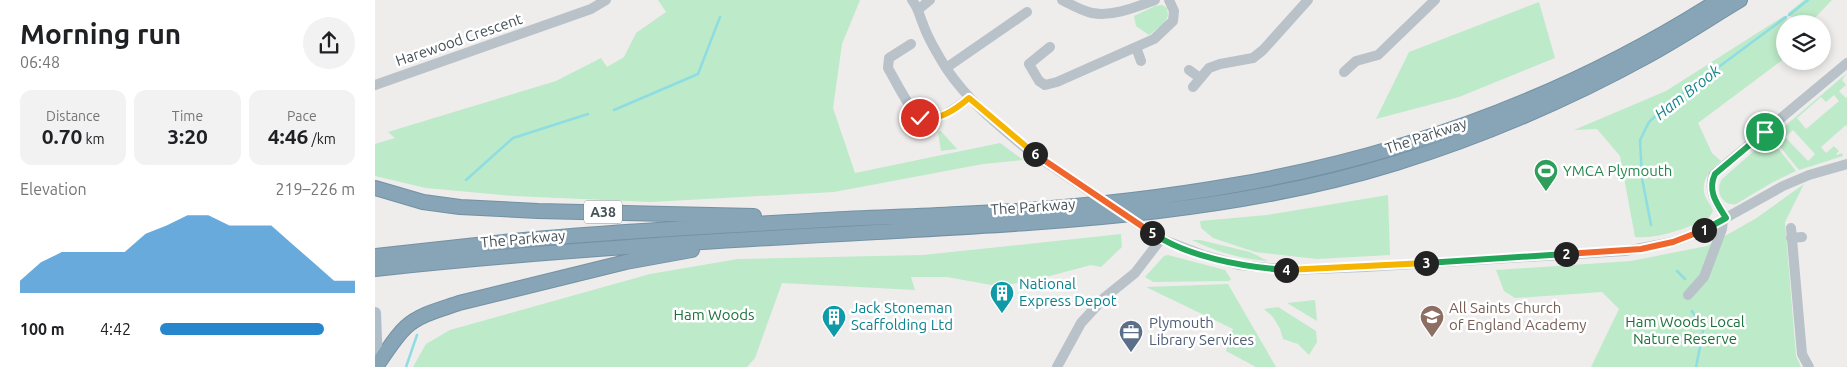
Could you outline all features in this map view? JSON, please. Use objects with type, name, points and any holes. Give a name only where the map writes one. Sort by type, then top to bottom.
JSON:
[{"type":"highway","name":"The Parkway","points":[[375,269],[399,260],[582,236],[960,214],[1099,203],[1233,186],[1300,173],[1400,147],[1477,121],[1556,88],[1667,32],[1719,0]]},
{"type":"highway","name":"The Parkway","points":[[375,256],[399,260],[522,254],[1079,220],[1193,206],[1304,188],[1393,164],[1480,135],[1564,98],[1650,55],[1740,0]]},
{"type":"highway","name":"A38","points":[[375,188],[423,202],[460,207],[833,220]]},
{"type":"highway","name":"A38","points":[[377,366],[406,327],[421,317],[459,302],[626,262],[751,239]]},
{"type":"main road","points":[[375,313],[377,366]]},
{"type":"street","name":"Harewood Crescent","points":[[375,85],[591,9],[606,0]]},
{"type":"street","points":[[930,0],[915,4],[922,23],[947,68],[969,98],[1028,150],[1161,239],[1203,255],[1239,265],[1291,270],[1633,250],[1673,242],[1704,230],[1783,186],[1809,175],[1847,164]]},
{"type":"street","points":[[1062,0],[1092,13],[1106,14],[1122,11],[1155,0]]},
{"type":"street","points":[[1050,46],[1029,64],[1039,81],[1045,85],[1057,82],[1155,39],[1173,21],[1174,11],[1169,0]]},
{"type":"street","points":[[1193,87],[1209,68],[1253,58],[1269,44],[1308,0]]},
{"type":"street","points":[[1344,72],[1357,61],[1379,55],[1435,0]]},
{"type":"street","points":[[947,68],[1027,12]]},
{"type":"street","points":[[911,44],[889,58],[888,68],[914,112],[920,118],[927,119],[947,114],[969,98]]},
{"type":"street","points":[[1136,47],[1141,61]]},
{"type":"street","points":[[1689,295],[1704,277],[1725,219],[1711,191],[1712,180],[1715,174],[1847,63]]},
{"type":"street","points":[[1189,70],[1200,78]]},
{"type":"street","points":[[1795,234],[1802,354],[1809,367]]},
{"type":"street","points":[[1057,367],[1081,323],[1104,298],[1135,273],[1161,239]]},
{"type":"green space","points":[[658,0],[860,0],[842,44],[833,108],[855,173],[1000,143],[1023,160],[983,164],[834,192],[651,202],[514,196],[426,188],[375,176],[375,144],[395,138],[388,132],[556,81],[601,58],[607,67],[624,57],[636,33],[666,12]]},
{"type":"green space","points":[[1804,0],[1832,0],[1818,15],[1790,15],[1788,13]]},
{"type":"green space","points":[[1539,2],[1555,58],[1459,97],[1376,119],[1409,52]]},
{"type":"green space","points":[[1162,5],[1167,8],[1168,16],[1164,23],[1149,35],[1136,26],[1134,16],[1155,6]]},
{"type":"green space","points":[[1776,21],[1776,65],[1698,123],[1712,153],[1721,161],[1707,176],[1704,185],[1705,196],[1713,211],[1709,218],[1664,235],[1635,237],[1620,156],[1597,129],[1574,130],[1666,91]]},
{"type":"green space","points":[[1847,73],[1842,80],[1846,85],[1839,91],[1847,97],[1847,126],[1821,147],[1826,153],[1834,146],[1839,151],[1836,154],[1842,153],[1843,156],[1799,170],[1772,137]],"holes":[[[1834,95],[1839,101],[1806,129],[1797,118],[1821,97],[1826,102]],[[1793,130],[1815,154],[1808,161],[1785,137]]]},
{"type":"green space","points":[[941,131],[957,149],[941,151],[938,132]]},
{"type":"green space","points":[[1770,138],[1796,171],[1736,204],[1723,200],[1719,192],[1722,179],[1761,145],[1764,148],[1771,141]]},
{"type":"green space","name":"Ham Woods Local Nature Reserve","points":[[1804,184],[1785,222],[1796,356],[1801,367],[1591,367],[1619,309],[1602,292],[1515,298],[1504,291],[1496,270],[1631,261],[1707,246],[1755,219]]},
{"type":"green space","points":[[1388,195],[1390,255],[1317,259],[1255,252],[1213,238],[1201,228],[1200,221],[1267,215]]},
{"type":"green space","name":"Ham Woods","points":[[1121,234],[1122,247],[1101,267],[1091,265],[1031,281],[997,286],[947,277],[911,277],[915,290],[782,283],[755,358],[747,367],[413,367],[426,344],[450,330],[650,274],[738,259],[923,255]]},
{"type":"green space","points":[[1192,240],[1200,240],[1250,252],[1268,261],[1229,254]]},
{"type":"green space","points":[[1168,255],[1225,270],[1231,279],[1229,281],[1153,282],[1145,277],[1164,256]]},
{"type":"green space","points":[[1228,284],[1276,367],[1256,367],[1226,351],[1233,329],[1146,287]]},
{"type":"green space","points":[[1315,300],[1317,321],[1287,303]]},
{"type":"green space","points":[[1278,307],[1316,331],[1317,342],[1309,355],[1298,344],[1283,339],[1273,317],[1264,309]]},
{"type":"waterway","name":"Ham Brook","points":[[1789,15],[1808,0]]},
{"type":"waterway","points":[[614,110],[698,74],[720,17]]},
{"type":"waterway","name":"Ham Brook","points":[[1651,225],[1642,178],[1640,140],[1649,122],[1670,103],[1776,24]]},
{"type":"waterway","points":[[466,180],[513,138],[588,114]]},
{"type":"waterway","points":[[1677,271],[1685,279]]},
{"type":"waterway","name":"Ham Brook","points":[[1692,311],[1703,332],[1696,367]]},
{"type":"waterway","points":[[406,367],[417,335]]},
{"type":"place","name":"YMCA Plymouth","points":[[1546,192]]},
{"type":"place","name":"National Express Depot","points":[[1002,314]]},
{"type":"place","name":"Jack Stoneman Scaffolding Ltd","points":[[834,338]]},
{"type":"place","name":"All Saints Church of England Academy","points":[[1432,338]]},
{"type":"place","name":"Plymouth Library Services","points":[[1131,353]]},
{"type":"route","points":[[920,118],[927,119],[947,114],[969,98],[978,108],[1028,150],[1161,239],[1203,255],[1239,265],[1253,268],[1291,270],[1625,251],[1673,242],[1704,230],[1726,218],[1711,191],[1712,180],[1719,169],[1765,132]]}]
